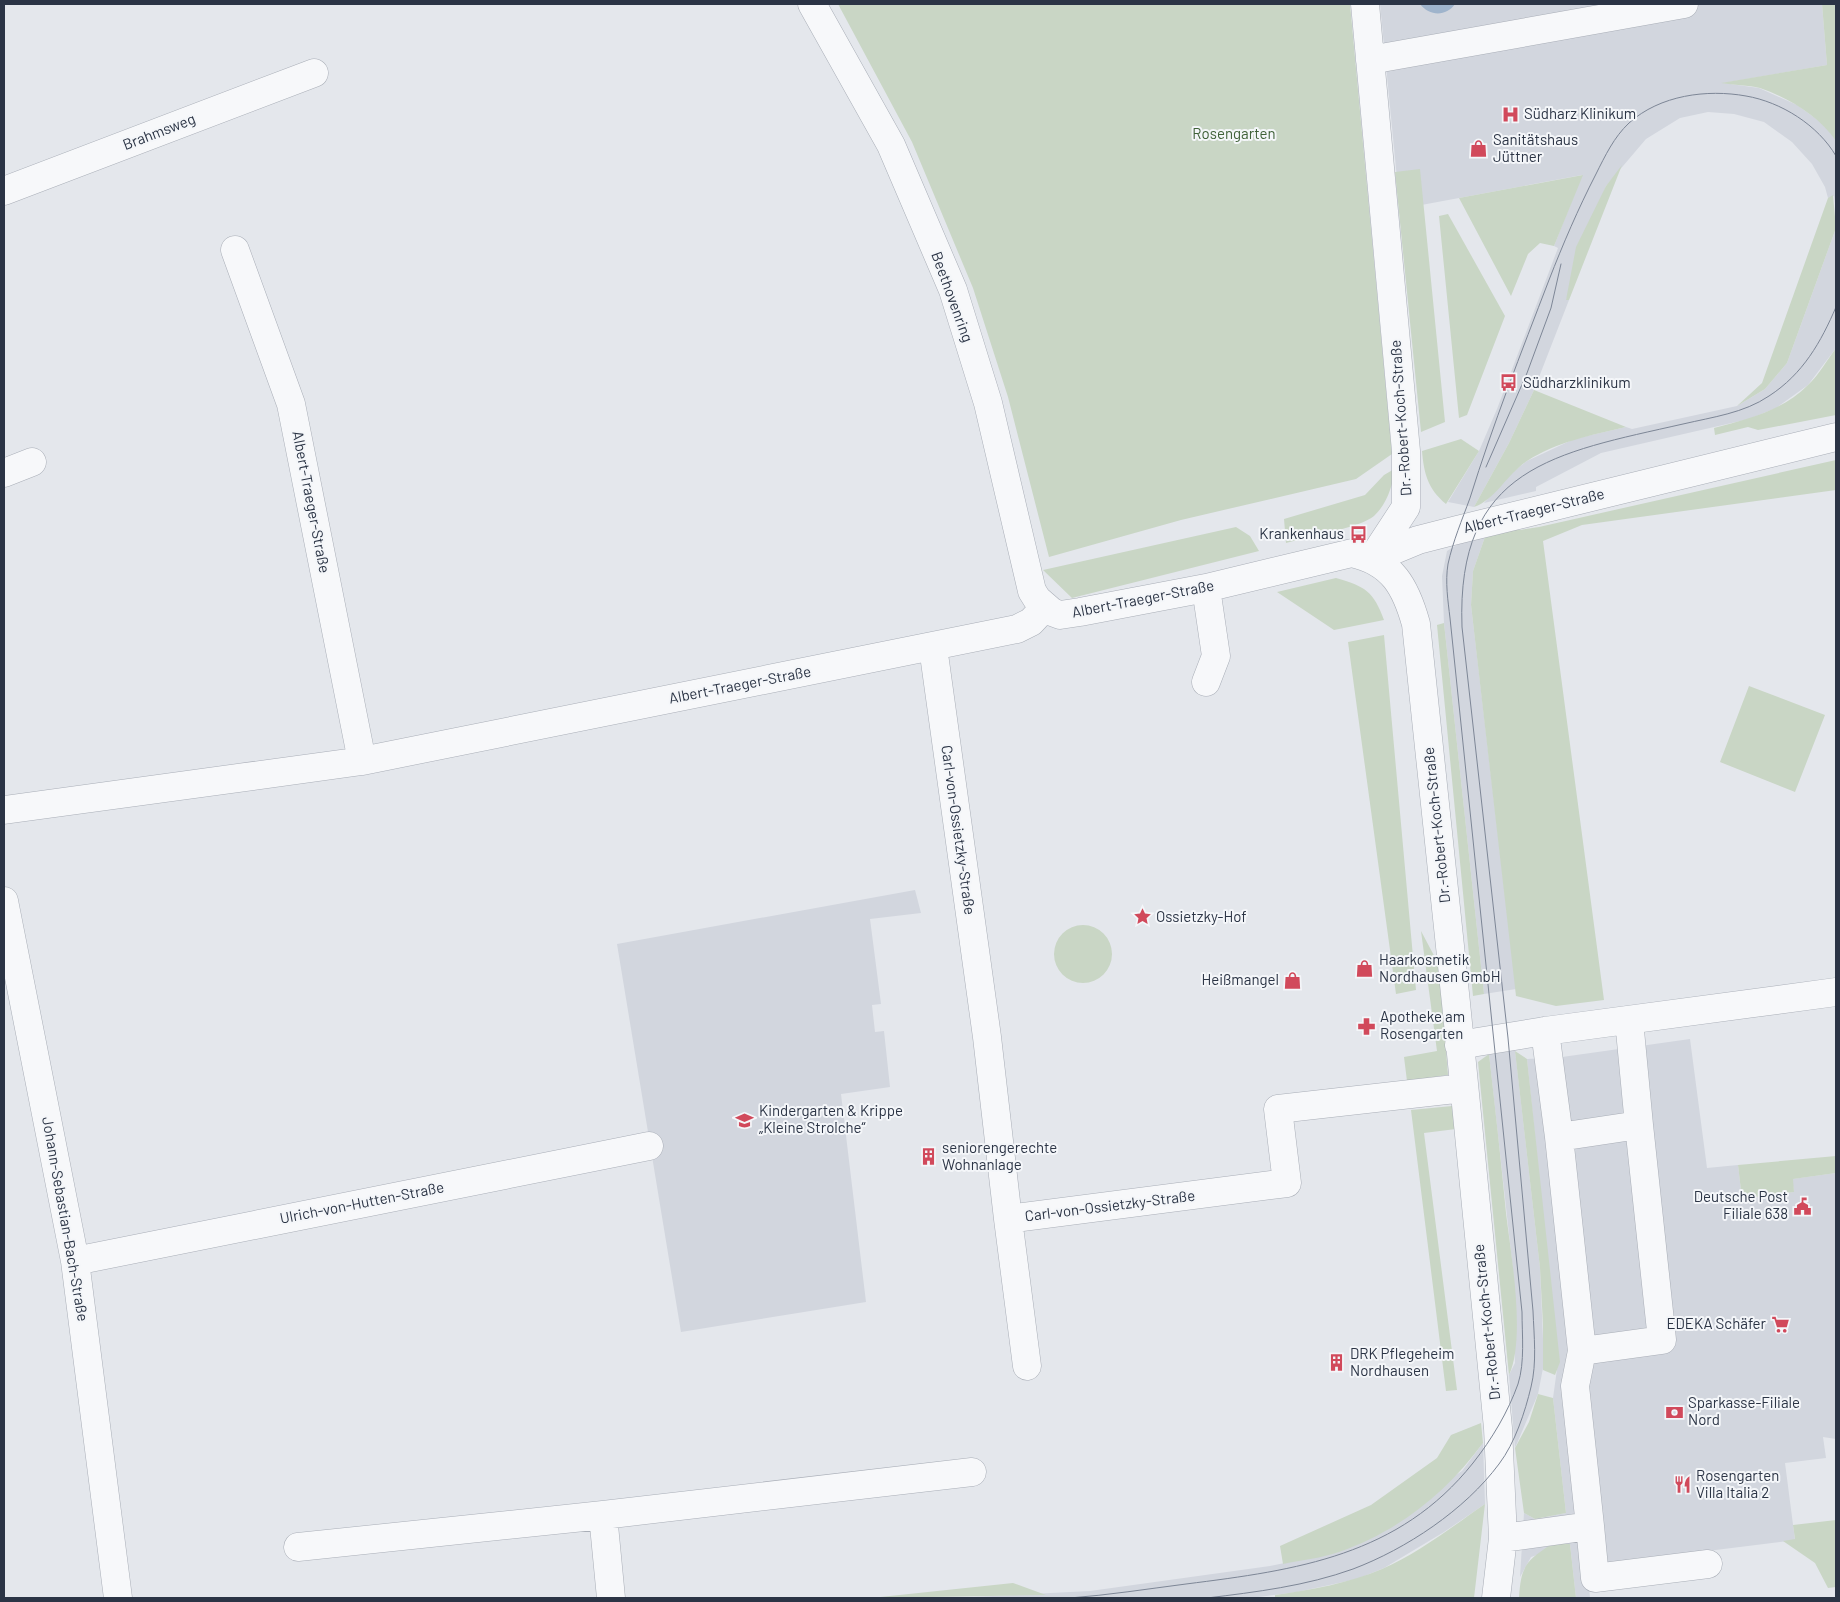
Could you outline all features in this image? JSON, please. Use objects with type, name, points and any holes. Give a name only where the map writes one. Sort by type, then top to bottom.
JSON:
[{"type":"street","name":"Beethovenring","points":[[812,4],[891,145],[953,290],[988,403],[1032,592],[1045,607]]},
{"type":"street","name":"Dr.-Robert-Koch-Straße","points":[[1365,4],[1406,451],[1406,507],[1372,559],[1387,569],[1402,584],[1416,624],[1498,1428],[1503,1538],[1496,1598]]},
{"type":"street","points":[[1370,60],[1684,4]]},
{"type":"street","name":"Brahmsweg","points":[[4,191],[314,73]]},
{"type":"street","name":"Albert-Traeger-Straße","points":[[235,250],[291,404],[362,761]]},
{"type":"street","name":"Albert-Traeger-Straße","points":[[4,810],[362,761],[1017,629],[1031,622],[1045,607],[1060,615],[1206,588],[1352,553],[1372,559],[1418,540],[1836,437]]},
{"type":"street","points":[[4,473],[32,462]]},
{"type":"street","points":[[1206,588],[1216,656],[1206,682]]},
{"type":"street","name":"Carl-von-Ossietzky-Straße","points":[[933,647],[985,1027],[1008,1220],[1287,1183],[1278,1108],[1464,1088]]},
{"type":"street","name":"Johann-Sebastian-Bach-Straße","points":[[4,901],[75,1261],[118,1598]]},
{"type":"street","points":[[1459,1045],[1545,1031],[1836,992]]},
{"type":"street","points":[[1582,1351],[1662,1340],[1629,1020]]},
{"type":"street","points":[[1545,1031],[1559,1137],[1582,1351],[1575,1386],[1596,1578],[1708,1564]]},
{"type":"street","points":[[1559,1137],[1639,1125]]},
{"type":"street","name":"Ulrich-von-Hutten-Straße","points":[[75,1261],[649,1146]]},
{"type":"street","points":[[1008,1220],[1027,1366]]},
{"type":"street","points":[[298,1547],[603,1515],[972,1472]]},
{"type":"street","points":[[603,1515],[611,1598]]},
{"type":"street","points":[[1503,1538],[1590,1526]]},
{"type":"shaded area","name":"Südharz Klinikum","points":[[1380,4],[1822,4],[1827,65],[1723,83],[1759,88],[1797,105],[1826,126],[1836,141],[1836,211],[1834,196],[1828,198],[1825,187],[1812,164],[1792,142],[1764,122],[1734,114],[1708,112],[1680,118],[1646,139],[1606,186],[1566,300],[1569,300],[1534,390],[1509,443],[1474,507],[1448,502],[1479,451],[1497,409],[1558,248],[1554,246],[1582,175],[1400,209]]},
{"type":"shaded area","points":[[1836,228],[1836,348],[1808,385],[1776,408],[1749,419],[1601,453],[1536,487],[1536,491],[1484,503],[1509,475],[1527,461],[1574,439],[1626,427],[1632,429],[1737,406],[1765,389],[1787,363]]},
{"type":"shaded area","points":[[1486,534],[1473,571],[1471,605],[1516,989],[1484,994],[1444,623],[1442,576],[1447,551],[1465,540]]},
{"type":"shaded area","name":"Kindergarten & Krippe „Kleine Strolche“","points":[[915,890],[921,913],[870,919],[881,1004],[872,1005],[875,1032],[884,1031],[890,1087],[841,1094],[866,1302],[681,1332],[617,944]]},
{"type":"shaded area","points":[[1690,1039],[1707,1168],[1738,1165],[1742,1199],[1794,1192],[1792,1179],[1836,1173],[1836,1439],[1823,1437],[1826,1458],[1785,1463],[1795,1540],[1587,1566],[1590,1598],[1576,1598],[1570,1544],[1531,1557],[1520,1577],[1524,1513],[1535,1519],[1566,1513],[1553,1398],[1558,1362],[1527,1059],[1562,1057]]},
{"type":"shaded area","points":[[1515,1050],[1540,1268],[1544,1363],[1538,1394],[1515,1448],[1509,1375],[1515,1363],[1513,1270],[1489,1054]]},
{"type":"shaded area","points":[[1483,1443],[1485,1504],[1444,1532],[1384,1568],[1357,1579],[1297,1592],[1251,1598],[954,1598],[1090,1591],[1270,1566],[1338,1552],[1462,1471]]},
{"type":"green space","name":"Rosengarten","points":[[838,4],[1350,4],[1392,454],[1356,479],[1181,520],[1049,557],[1008,397],[973,288],[912,142]]},
{"type":"green space","points":[[1822,4],[1836,4],[1836,141],[1812,116],[1782,97],[1760,88],[1721,83],[1827,65]]},
{"type":"green space","points":[[1622,165],[1569,300],[1566,300],[1576,247],[1606,186]]},
{"type":"green space","points":[[1420,169],[1445,422],[1421,432],[1395,172]]},
{"type":"green space","points":[[1583,175],[1554,246],[1540,243],[1528,254],[1511,296],[1459,198]]},
{"type":"green space","points":[[1833,195],[1836,228],[1787,363],[1765,389],[1737,406],[1762,383],[1828,198]]},
{"type":"green space","points":[[1448,214],[1505,316],[1467,415],[1459,418],[1439,216]]},
{"type":"green space","points":[[1836,348],[1836,415],[1758,430],[1748,427],[1715,435],[1714,428],[1764,413],[1798,394],[1816,377]]},
{"type":"green space","points":[[1534,390],[1626,427],[1575,440],[1538,454],[1520,466],[1489,498],[1474,507],[1509,443]]},
{"type":"green space","points":[[1461,439],[1479,451],[1446,504],[1431,487],[1424,467],[1422,451]]},
{"type":"green space","points":[[1836,460],[1836,490],[1582,525],[1543,541],[1604,1000],[1556,1006],[1516,996],[1471,605],[1473,571],[1486,534],[1512,528],[1520,530],[1539,527]]},
{"type":"green space","points":[[1396,468],[1386,500],[1374,516],[1346,528],[1286,543],[1284,519],[1365,495],[1384,475]]},
{"type":"green space","points":[[1236,527],[1250,536],[1259,551],[1072,598],[1043,570]]},
{"type":"green space","points":[[1336,578],[1361,587],[1367,592],[1376,603],[1384,620],[1334,630],[1277,592]]},
{"type":"green space","points":[[1444,623],[1484,994],[1473,996],[1437,625]]},
{"type":"green space","points":[[1384,635],[1416,990],[1396,994],[1348,642]]},
{"type":"green space","points":[[1749,686],[1825,715],[1795,792],[1720,762]]},
{"type":"green space","points":[[1077,925],[1089,925],[1104,933],[1112,948],[1112,960],[1104,975],[1089,983],[1077,983],[1062,975],[1054,960],[1054,948],[1062,933]]},
{"type":"green space","points":[[1421,931],[1439,965],[1448,1075],[1407,1081],[1404,1057],[1437,1051]]},
{"type":"green space","points":[[1515,1051],[1527,1059],[1560,1362],[1555,1375],[1543,1370],[1540,1268]]},
{"type":"green space","points":[[1489,1054],[1516,1296],[1516,1340],[1514,1359],[1509,1375],[1478,1062]]},
{"type":"green space","points":[[1452,1106],[1456,1129],[1424,1133],[1457,1390],[1446,1391],[1411,1110]]},
{"type":"green space","points":[[1836,1156],[1836,1173],[1793,1179],[1794,1192],[1742,1199],[1738,1165]]},
{"type":"green space","points":[[1538,1394],[1553,1398],[1566,1513],[1535,1519],[1524,1513],[1515,1448],[1529,1422]]},
{"type":"green space","points":[[1481,1423],[1483,1443],[1453,1478],[1420,1508],[1382,1533],[1361,1543],[1332,1554],[1283,1564],[1280,1546],[1371,1505],[1437,1458],[1451,1435]]},
{"type":"green space","points":[[1485,1504],[1474,1598],[1275,1598],[1275,1595],[1302,1591],[1356,1578],[1396,1563]]},
{"type":"green space","points":[[1836,1520],[1836,1587],[1828,1588],[1815,1563],[1783,1541],[1795,1539],[1793,1525]]},
{"type":"green space","points":[[1552,1544],[1570,1544],[1576,1598],[1519,1598],[1521,1579],[1526,1566],[1530,1560]]},
{"type":"green space","points":[[1013,1583],[1046,1595],[871,1598]]},
{"type":"water","points":[[1420,4],[1455,4],[1447,11],[1433,13]]},
{"type":"tram line","points":[[1070,1598],[1227,1579],[1267,1572],[1306,1564],[1343,1553],[1379,1538],[1413,1519],[1444,1494],[1480,1454],[1504,1415],[1518,1384],[1522,1367],[1522,1312],[1448,598],[1447,571],[1450,555],[1498,416],[1560,253],[1603,160],[1624,128],[1641,114],[1669,100],[1700,94],[1731,94],[1759,99],[1785,109],[1819,134],[1836,156]]},
{"type":"tram line","points":[[1486,467],[1527,373],[1551,308],[1561,264]]},
{"type":"tram line","points":[[1207,1598],[1281,1588],[1335,1575],[1373,1561],[1414,1539],[1452,1512],[1485,1481],[1510,1447],[1526,1407],[1533,1378],[1535,1359],[1533,1311],[1508,1038],[1462,627],[1465,574],[1476,532],[1496,500],[1522,476],[1555,459],[1594,445],[1728,414],[1749,407],[1769,396],[1792,378],[1810,356],[1824,333],[1836,307]]},
{"type":"place","name":"Südharz Klinikum","points":[[1510,114]]},
{"type":"place","name":"Sanitätshaus Jüttner","points":[[1479,149]]},
{"type":"place","name":"Südharzklinikum","points":[[1509,383]]},
{"type":"place","name":"Krankenhaus","points":[[1358,534]]},
{"type":"place","name":"Ossietzky-Hof","points":[[1142,917]]},
{"type":"place","name":"Haarkosmetik Nordhausen GmbH","points":[[1365,969]]},
{"type":"place","name":"Heißmangel","points":[[1293,980]]},
{"type":"place","name":"Apotheke am Rosengarten","points":[[1366,1026]]},
{"type":"place","name":"Kindergarten & Krippe „Kleine Strolche“","points":[[745,1120]]},
{"type":"place","name":"seniorengerechte Wohnanlage","points":[[928,1157]]},
{"type":"place","name":"Deutsche Post Filiale 638","points":[[1802,1206]]},
{"type":"place","name":"EDEKA Schäfer","points":[[1780,1324]]},
{"type":"place","name":"DRK Pflegeheim Nordhausen","points":[[1336,1363]]},
{"type":"place","name":"Sparkasse-Filiale Nord","points":[[1674,1412]]},
{"type":"place","name":"Rosengarten Villa Italia 2","points":[[1682,1485]]}]
